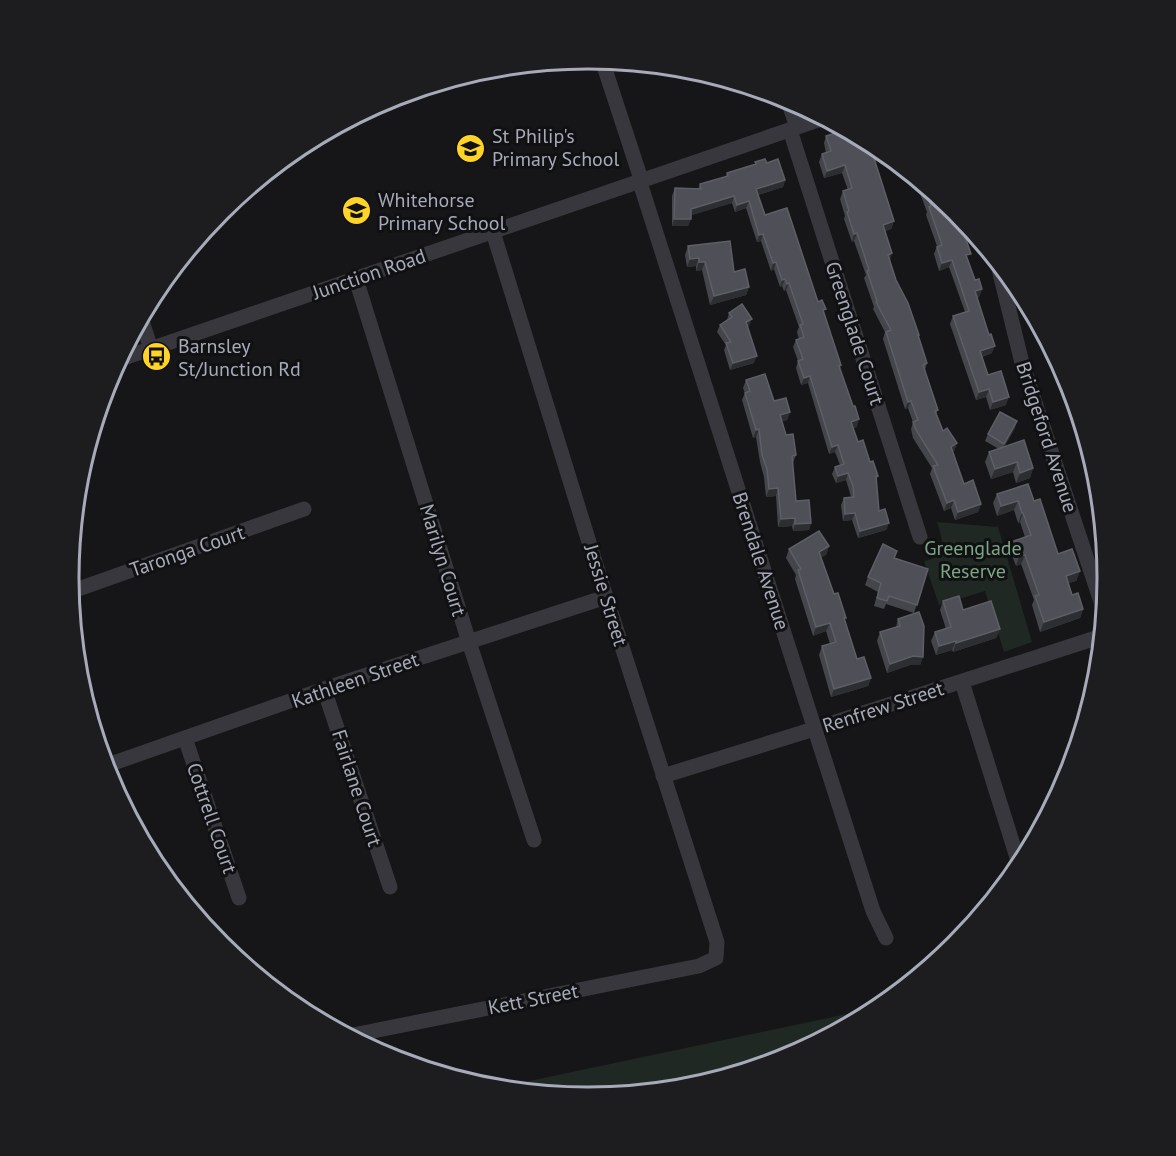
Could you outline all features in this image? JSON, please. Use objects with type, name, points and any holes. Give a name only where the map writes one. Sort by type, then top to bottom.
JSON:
[{"type":"street","name":"Brendale Avenue","points":[[605,70],[814,729],[873,911],[886,938]]},
{"type":"street","name":"Greenglade Court","points":[[790,111],[920,537]]},
{"type":"street","name":"Junction Road","points":[[130,356],[814,121]]},
{"type":"street","name":"Jessie Street","points":[[493,232],[606,597],[717,942],[716,958]]},
{"type":"street","name":"Marilyn Court","points":[[356,279],[469,642],[534,840]]},
{"type":"street","name":"Bridgeford Avenue","points":[[1002,283],[1022,363],[1097,589]]},
{"type":"street","points":[[144,328],[151,349]]},
{"type":"street","name":"Taronga Court","points":[[79,589],[304,509]]},
{"type":"street","name":"Kathleen Street","points":[[114,763],[324,689],[606,597]]},
{"type":"street","name":"Renfrew Street","points":[[663,776],[1093,639]]},
{"type":"street","points":[[962,682],[1016,853]]},
{"type":"street","name":"Fairlane Court","points":[[324,689],[390,886]]},
{"type":"street","name":"Cottrell Court","points":[[185,738],[239,898]]},
{"type":"street","name":"Kett Street","points":[[360,1034],[699,966],[716,958]]},
{"type":"green space","name":"Greenglade Reserve","points":[[937,522],[998,527],[1032,642],[1004,652],[985,591],[939,605],[924,561],[932,559],[943,546]]},
{"type":"green space","points":[[852,1013],[813,1035],[783,1048],[720,1070],[687,1077],[621,1086],[555,1086],[521,1083]]},
{"type":"building","points":[[836,133],[874,157],[894,221],[883,225],[892,253],[888,255],[919,335],[927,363],[923,365],[938,410],[935,411],[943,431],[947,428],[957,443],[951,447],[964,484],[973,480],[981,504],[958,512],[954,500],[947,503],[933,466],[938,465],[916,430],[913,422],[918,420],[911,401],[908,402],[886,332],[891,330],[876,302],[867,271],[869,270],[857,233],[854,234],[847,212],[849,211],[843,191],[852,188],[845,165],[827,171],[822,154],[831,151],[826,136]]},
{"type":"building","points":[[765,159],[767,163],[778,159],[785,180],[756,189],[765,215],[787,208],[818,302],[822,300],[826,309],[823,310],[841,365],[839,366],[859,419],[851,422],[858,442],[863,440],[870,462],[873,461],[878,476],[876,476],[879,511],[885,509],[889,523],[860,531],[855,513],[845,514],[844,498],[854,497],[853,486],[848,473],[838,476],[835,467],[844,464],[838,445],[832,447],[810,376],[804,378],[798,361],[803,359],[796,340],[804,337],[800,325],[803,324],[789,283],[787,284],[785,279],[782,280],[776,262],[773,263],[763,234],[759,235],[749,201],[737,205],[734,196],[691,209],[691,219],[674,219],[675,188],[701,189],[700,184],[728,176],[727,173]]},
{"type":"building","points":[[928,199],[965,235],[971,254],[966,255],[975,280],[979,279],[982,289],[975,291],[989,335],[991,334],[995,346],[980,351],[988,375],[1001,371],[1009,397],[993,402],[989,389],[979,392],[953,316],[969,311],[952,260],[942,263],[937,247],[942,245],[929,207],[931,206]]},
{"type":"building","points":[[730,241],[734,272],[745,269],[749,287],[714,296],[705,262],[699,262],[699,258],[690,259],[688,246]]},
{"type":"building","points":[[742,304],[752,319],[746,322],[757,356],[733,363],[726,343],[731,342],[720,325],[732,317],[729,313]]},
{"type":"building","points":[[765,374],[774,401],[786,398],[790,412],[780,415],[786,435],[793,434],[796,455],[792,456],[796,501],[809,500],[811,523],[795,524],[795,518],[781,519],[778,488],[769,489],[759,429],[756,430],[745,393],[750,391],[746,380]]},
{"type":"building","points":[[1000,412],[1017,421],[1004,444],[988,434]]},
{"type":"building","points":[[1024,440],[1033,468],[1020,473],[1017,462],[995,469],[989,452]]},
{"type":"building","points":[[1028,484],[1034,501],[1040,499],[1058,554],[1072,549],[1080,571],[1066,576],[1072,595],[1078,593],[1083,609],[1044,622],[1035,596],[1039,595],[1025,555],[1019,556],[1014,541],[1031,535],[1023,513],[1018,501],[1001,506],[997,494]]},
{"type":"building","points":[[819,531],[829,546],[819,552],[834,594],[838,593],[857,659],[864,657],[871,678],[834,689],[822,646],[836,642],[830,623],[816,627],[798,570],[801,569],[789,549]]},
{"type":"building","points":[[883,544],[897,551],[894,558],[928,569],[917,605],[889,596],[887,601],[877,598],[881,583],[868,577]]},
{"type":"building","points":[[959,596],[963,610],[991,601],[1000,629],[939,646],[935,632],[951,627],[943,601]]},
{"type":"building","points":[[919,612],[924,626],[923,657],[913,656],[890,664],[880,632],[900,626],[898,619]]},
{"type":"place","name":"St Philip's Primary School","points":[[471,148]]},
{"type":"place","name":"Whitehorse Primary School","points":[[357,211]]},
{"type":"place","name":"Barnsley St/Junction Rd","points":[[157,357]]}]
